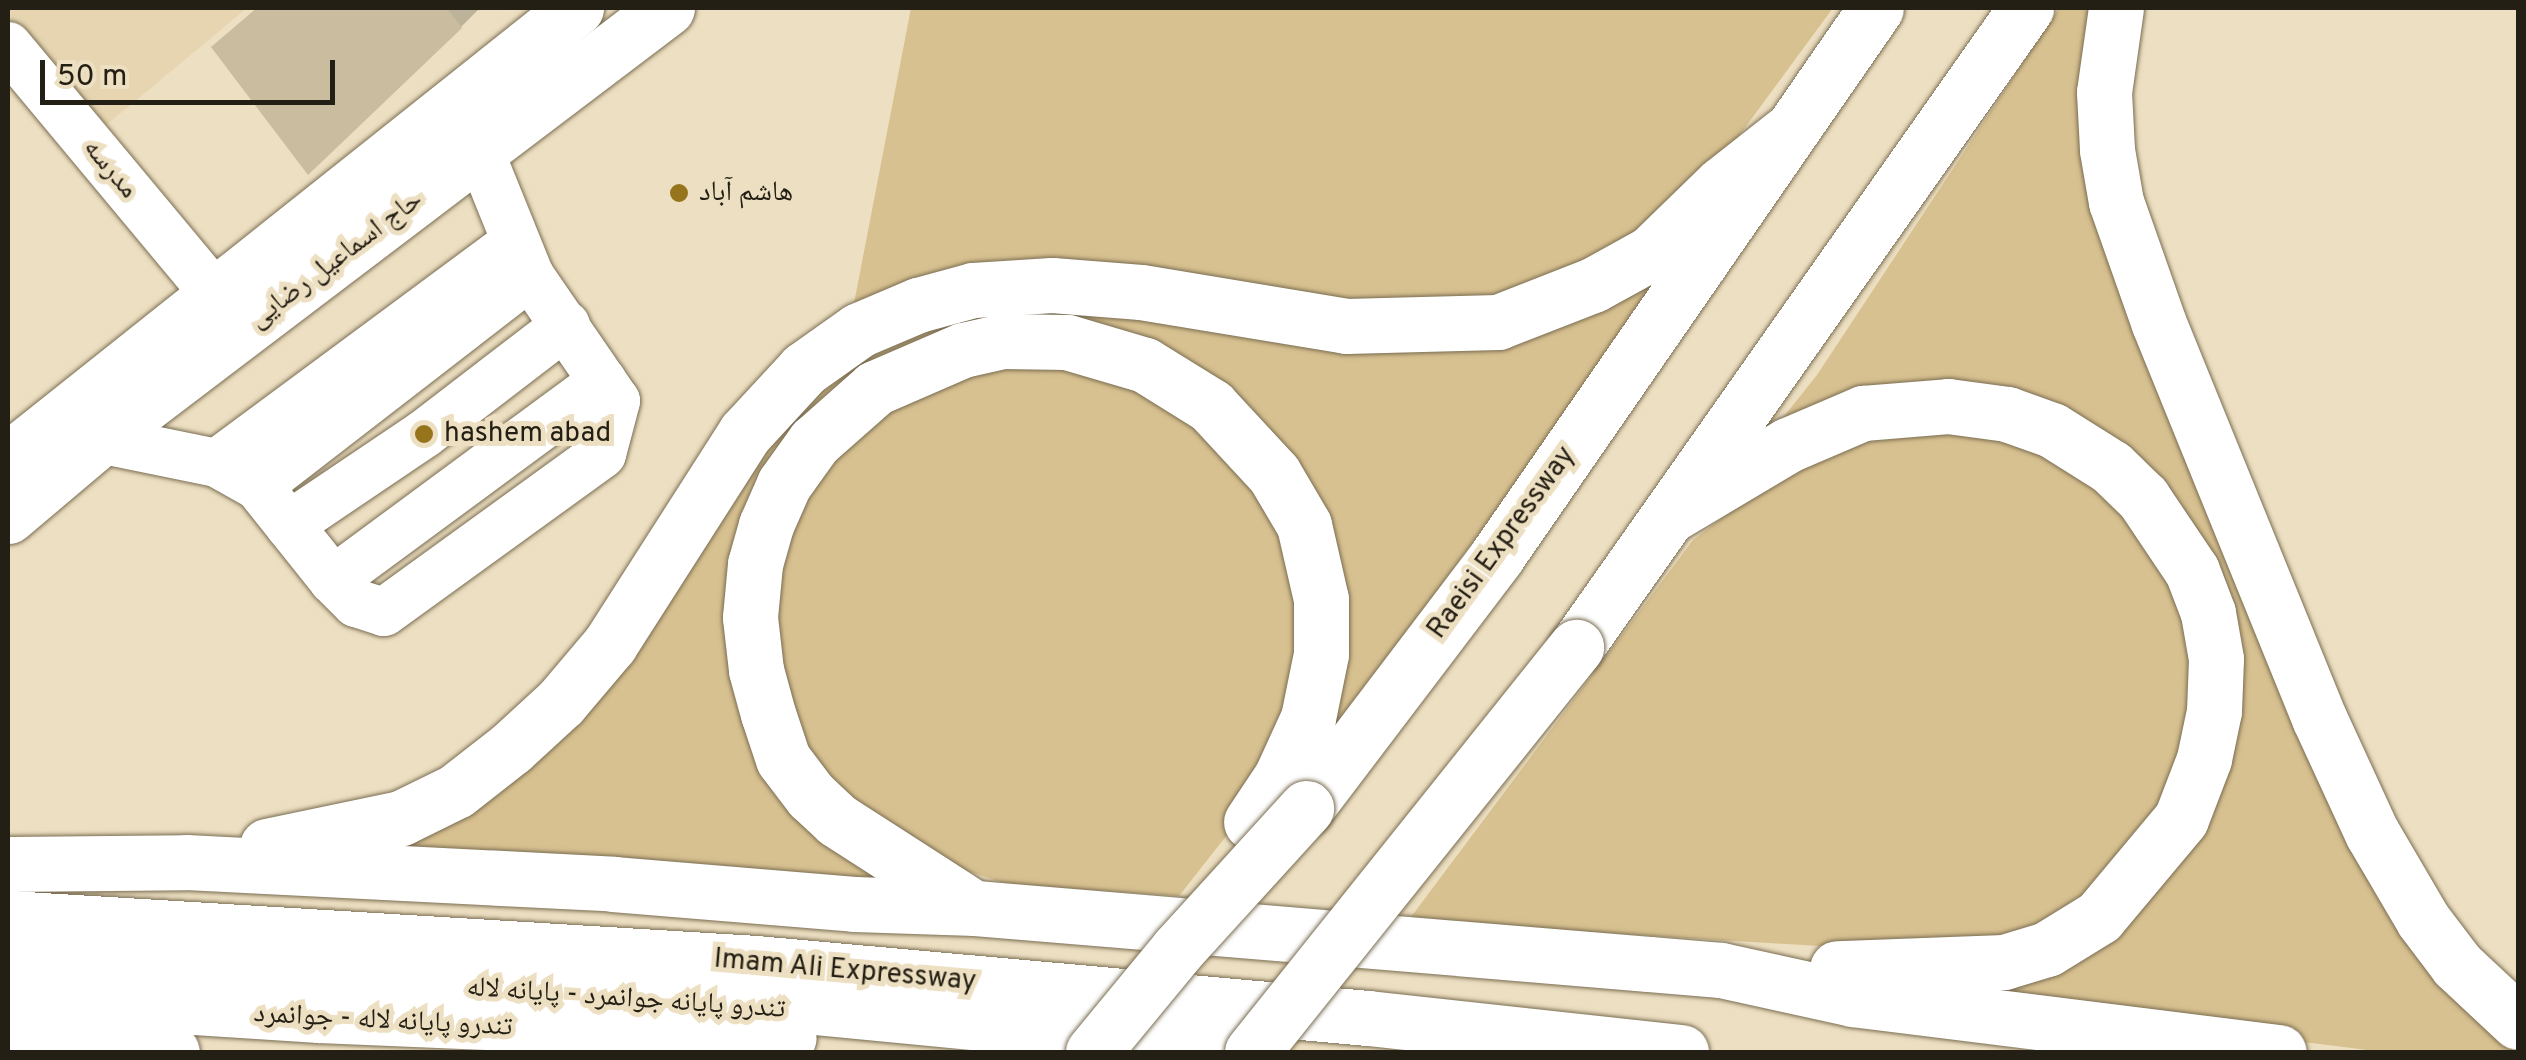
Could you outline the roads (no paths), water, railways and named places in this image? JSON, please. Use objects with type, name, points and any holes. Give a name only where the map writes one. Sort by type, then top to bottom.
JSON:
[{"type":"main road","name":"حاج اسماعیل رضایی","points":[[8,460],[213,292],[576,8]]},
{"type":"main road","name":"حاج اسماعیل رضایی","points":[[8,516],[98,439],[667,8]]},
{"type":"main road","name":"Raeisi Expressway","points":[[1093,1052],[1177,950],[1306,808],[1497,556],[1876,8]]},
{"type":"main road","points":[[1252,1052],[1576,647],[2026,8]]},
{"type":"main road","points":[[2116,8],[2104,92],[2108,150],[2116,202],[2159,324],[2320,718],[2372,833],[2423,920],[2446,950],[2488,998],[2518,1022]]},
{"type":"main road","points":[[186,862],[401,818],[456,790],[511,748],[561,702],[610,644],[745,433],[804,370],[859,330],[918,304],[973,290],[1052,285],[1141,292],[1346,326],[1498,322],[1593,284],[1650,253],[1722,184],[1788,132]]},
{"type":"main road","points":[[975,908],[837,820],[811,796],[784,759],[756,670],[750,618],[756,564],[766,525],[784,484],[814,442],[875,388],[962,350],[1003,341],[1067,342],[1145,365],[1211,406],[1274,474],[1304,525],[1321,599],[1321,654],[1308,718],[1281,777],[1177,950]]},
{"type":"main road","points":[[8,864],[186,862],[975,908],[1720,970],[2004,962],[2047,949],[2099,917],[2153,858],[2181,818],[2207,743],[2216,659],[2208,613],[2192,571],[2143,498],[2112,467],[2052,430],[2007,414],[1948,406],[1863,413],[1788,446],[1674,513]]},
{"type":"main road","name":"Imam Ali Expressway","points":[[8,918],[738,962],[1368,1018],[1681,1052]]},
{"type":"main road","points":[[1720,970],[1853,998],[2279,1052]]},
{"type":"main road","points":[[8,1045],[172,1052]]},
{"type":"street","name":"مدرسه","points":[[8,46],[213,292]]},
{"type":"street","points":[[98,439],[238,474],[290,525],[332,580],[356,603],[384,612],[602,454],[616,401],[522,259],[480,152]]},
{"type":"street","points":[[238,474],[522,259]]},
{"type":"street","points":[[290,525],[424,434],[566,325]]},
{"type":"street","name":"تندرو پایانه جوانمرد - پایانه لاله","points":[[8,966],[660,996],[1243,1052]]},
{"type":"street","name":"تندرو پایانه لاله - جوانمرد","points":[[8,999],[319,1019],[836,1042],[937,1052]]},
{"type":"place","name":"هاشم آباد","points":[[679,193]]},
{"type":"place","name":"hashem abad","points":[[424,434]]}]
